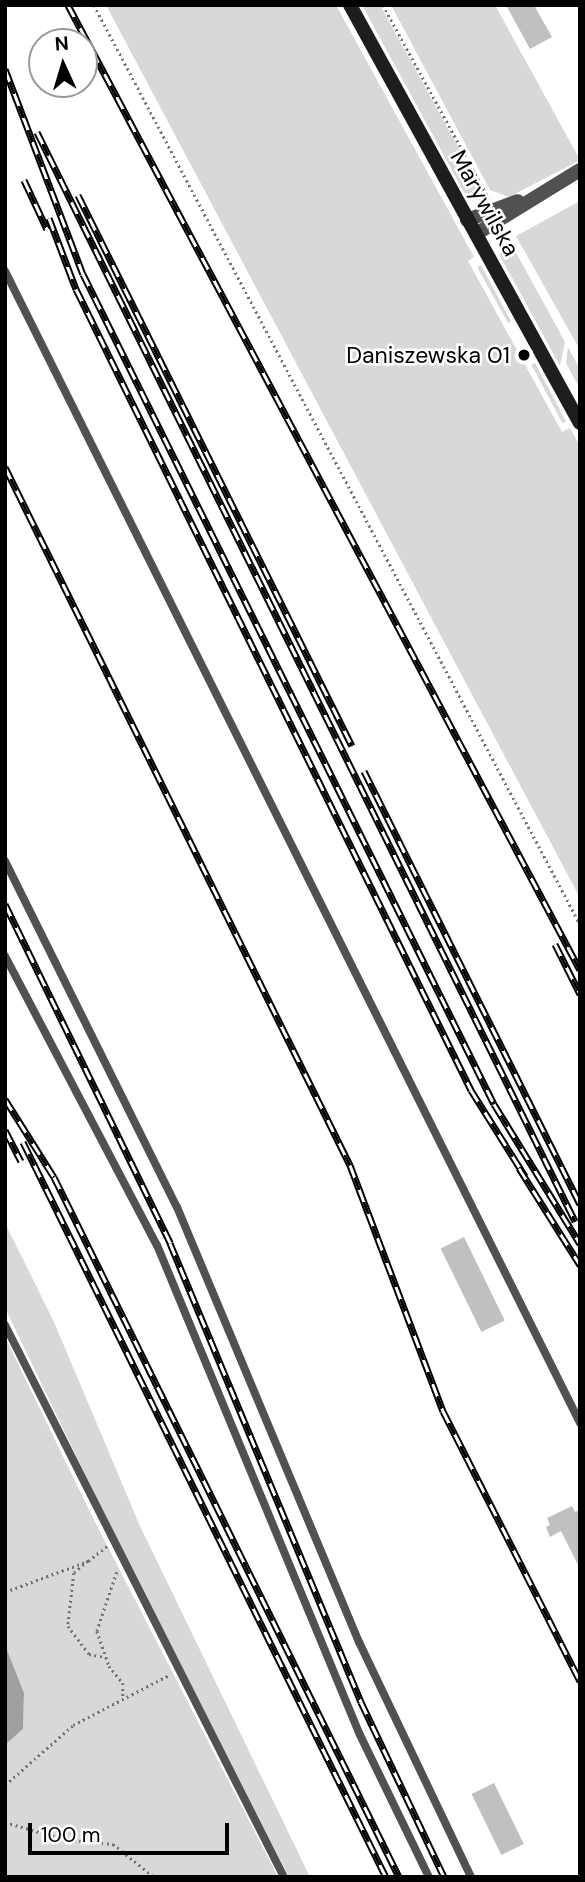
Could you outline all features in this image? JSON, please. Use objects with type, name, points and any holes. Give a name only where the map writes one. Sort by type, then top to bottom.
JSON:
[{"type":"main road","name":"Marywilska","points":[[350,5],[580,423]]},
{"type":"street","points":[[476,234],[526,199],[580,170]]},
{"type":"street","points":[[467,219],[526,199]]},
{"type":"lane","points":[[5,271],[580,1423]]},
{"type":"lane","points":[[5,861],[183,1220],[359,1642],[471,1877]]},
{"type":"lane","points":[[5,956],[157,1245],[360,1735],[429,1877]]},
{"type":"lane","points":[[5,1325],[112,1542],[284,1877]]},
{"type":"path","points":[[94,5],[580,924]]},
{"type":"path","points":[[383,5],[491,203]]},
{"type":"path","points":[[104,1657],[89,1654],[68,1626],[74,1573],[112,1542]]},
{"type":"path","points":[[121,1559],[98,1618],[104,1657],[123,1683],[123,1696]]},
{"type":"path","points":[[5,1592],[88,1561]]},
{"type":"path","points":[[5,1785],[54,1739],[123,1696],[179,1670]]},
{"type":"path","points":[[5,1822],[63,1839],[113,1844],[154,1877]]},
{"type":"shaded area","points":[[106,5],[336,5],[474,257],[468,261],[562,432],[570,428],[580,446],[580,898]]},
{"type":"shaded area","points":[[362,5],[380,5],[489,203],[466,196]]},
{"type":"shaded area","points":[[391,5],[495,5],[580,160],[509,197],[490,190]]},
{"type":"shaded area","points":[[580,201],[580,350],[516,236]]},
{"type":"shaded area","points":[[513,247],[565,342],[560,366],[499,254]]},
{"type":"shaded area","points":[[481,265],[511,321],[508,323],[477,267]]},
{"type":"shaded area","points":[[568,347],[580,369],[580,389],[566,363]]},
{"type":"shaded area","points":[[535,363],[566,421],[562,423],[531,365]]},
{"type":"shaded area","points":[[5,1223],[54,1322],[140,1526],[310,1877],[289,1877],[107,1520],[5,1308]]},
{"type":"shaded area","points":[[5,1337],[95,1522],[278,1877],[5,1877],[5,1745],[23,1729],[24,1693],[5,1645]]},
{"type":"shaded area","points":[[5,1645],[24,1693],[23,1729],[5,1745]]},
{"type":"building","points":[[506,5],[534,5],[552,37],[530,49]]},
{"type":"building","points":[[464,1237],[505,1321],[481,1332],[441,1248]]},
{"type":"building","points":[[572,1506],[575,1512],[580,1510],[580,1569],[561,1531],[550,1537],[546,1527],[550,1525],[547,1518]]},
{"type":"building","points":[[494,1783],[524,1844],[501,1855],[472,1794]]},
{"type":"railway","points":[[68,5],[580,970]]},
{"type":"railway","points":[[5,69],[83,274],[494,1104],[580,1244]]},
{"type":"railway","points":[[37,132],[575,1221]]},
{"type":"railway","points":[[24,180],[47,229]]},
{"type":"railway","points":[[78,195],[352,746]]},
{"type":"railway","points":[[49,218],[76,289],[471,1090],[525,1176]]},
{"type":"railway","points":[[5,467],[350,1165],[443,1411],[580,1681]]},
{"type":"railway","points":[[364,771],[580,1204]]},
{"type":"railway","points":[[5,904],[170,1243],[361,1702],[444,1877]]},
{"type":"railway","points":[[555,944],[580,994]]},
{"type":"railway","points":[[5,1099],[54,1177],[399,1877]]},
{"type":"railway","points":[[5,1130],[21,1161]]},
{"type":"railway","points":[[23,1142],[386,1877]]},
{"type":"railway","points":[[519,1168],[580,1265]]},
{"type":"place","name":"Daniszewska 01","points":[[524,355]]}]
